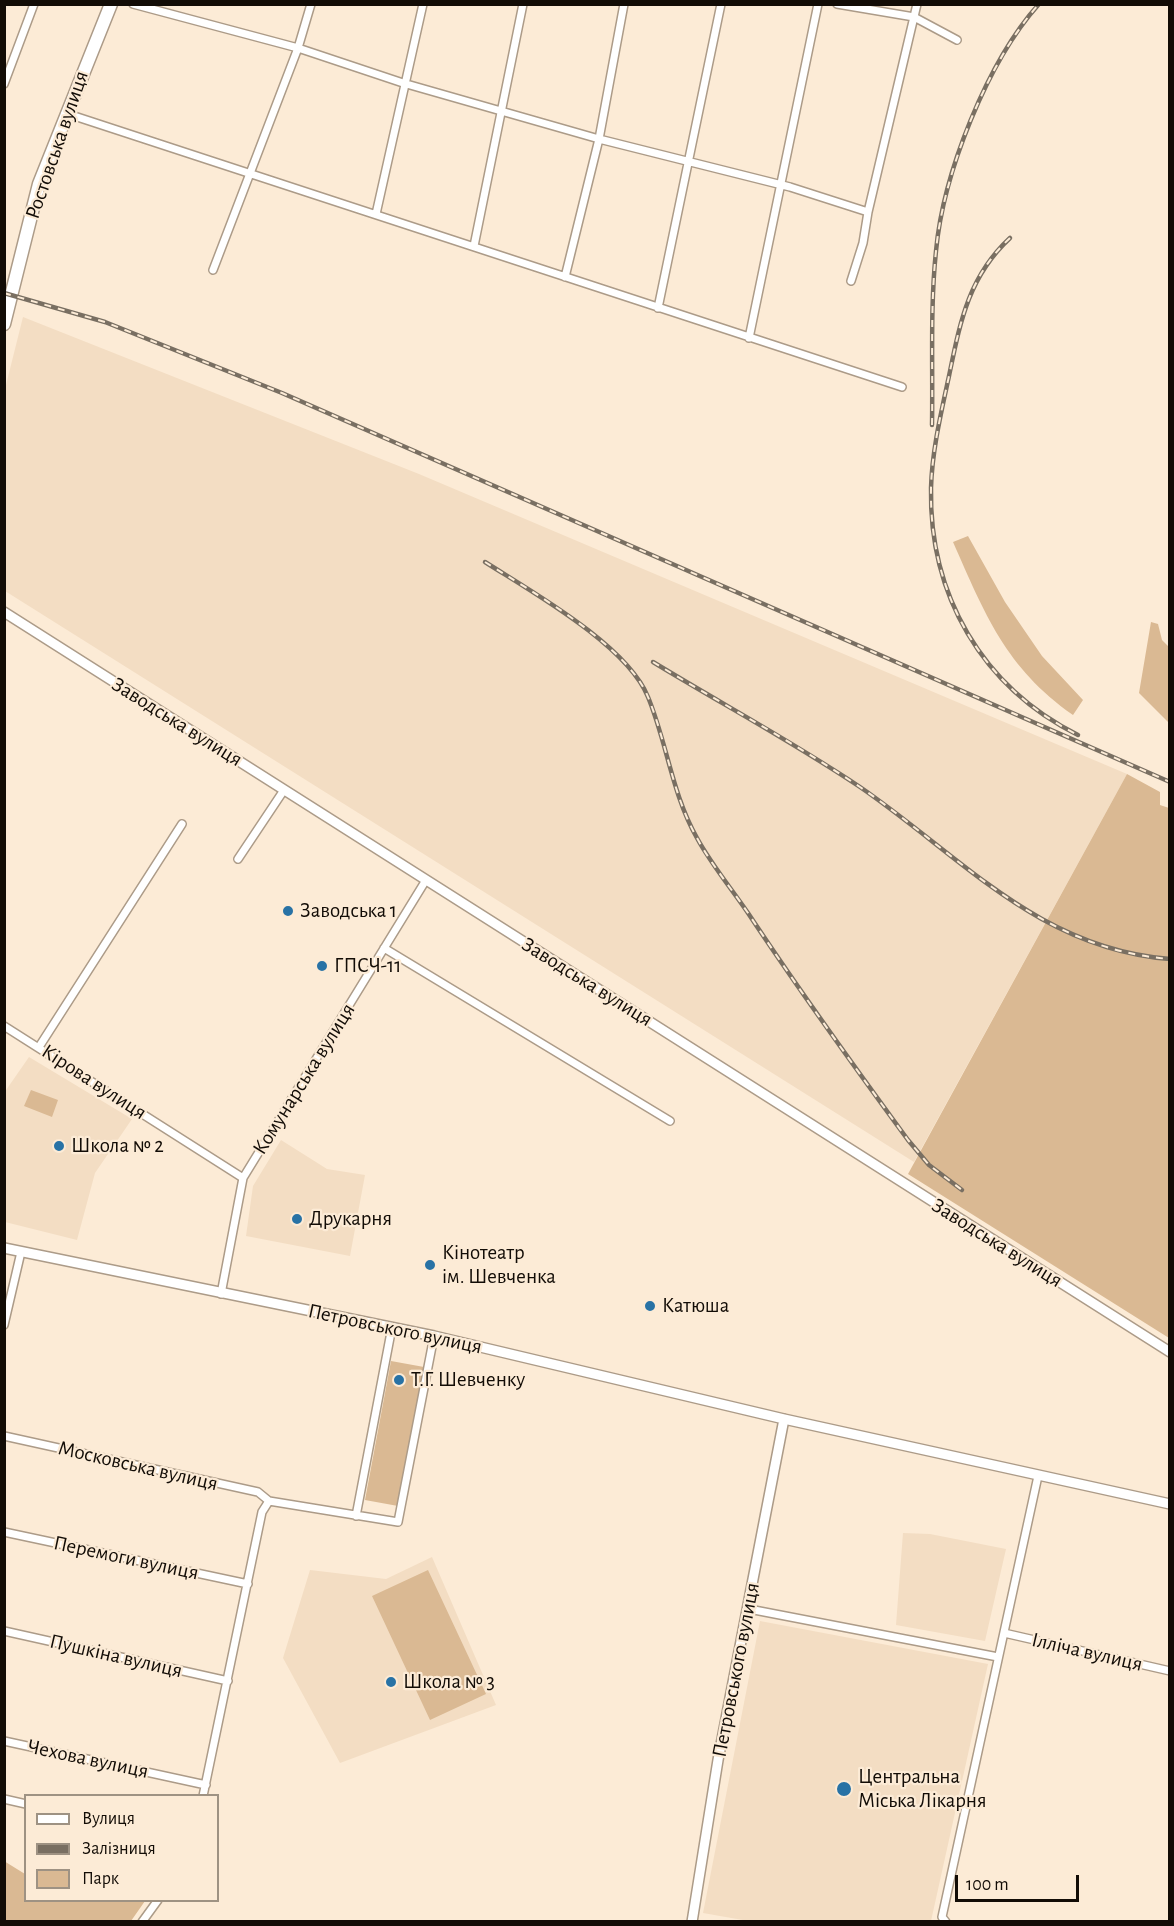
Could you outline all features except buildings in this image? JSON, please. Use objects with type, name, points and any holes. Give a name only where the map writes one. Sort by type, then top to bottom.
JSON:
[{"type":"highway","name":"Ростовська вулиця","points":[[4,324],[39,184],[65,113],[111,4]]},
{"type":"main road","name":"Заводська вулиця","points":[[4,612],[1170,1352]]},
{"type":"main road","name":"Петровського вулиця","points":[[4,1248],[434,1336],[784,1419],[1170,1504]]},
{"type":"main road","name":"Петровського вулиця","points":[[692,1922],[718,1760],[784,1419]]},
{"type":"street","points":[[4,84],[34,4]]},
{"type":"street","points":[[133,4],[298,48],[502,112],[783,186],[868,212]]},
{"type":"street","points":[[213,270],[298,48],[311,4]]},
{"type":"street","points":[[376,214],[423,4]]},
{"type":"street","points":[[474,246],[523,4]]},
{"type":"street","points":[[565,277],[599,139],[624,4]]},
{"type":"street","points":[[658,308],[721,4]]},
{"type":"street","points":[[749,338],[783,186],[818,4]]},
{"type":"street","points":[[837,4],[914,17],[957,40]]},
{"type":"street","points":[[851,280],[863,243],[868,212],[917,4]]},
{"type":"street","points":[[65,113],[902,387]]},
{"type":"street","points":[[238,859],[284,790]]},
{"type":"street","points":[[39,1047],[182,824]]},
{"type":"street","name":"Комунарська вулиця","points":[[221,1294],[243,1178],[426,880]]},
{"type":"street","points":[[384,948],[670,1121]]},
{"type":"street","name":"Кірова вулиця","points":[[4,1026],[243,1178]]},
{"type":"street","points":[[4,1325],[21,1252]]},
{"type":"street","points":[[356,1516],[392,1328]]},
{"type":"street","name":"Московська вулиця","points":[[4,1436],[258,1492],[268,1501],[398,1522],[434,1336]]},
{"type":"street","name":"Ілліча вулиця","points":[[946,1922],[942,1917],[1038,1476]]},
{"type":"street","points":[[204,1794],[262,1512],[268,1501]]},
{"type":"street","name":"Перемоги вулиця","points":[[4,1532],[248,1584]]},
{"type":"street","points":[[749,1609],[998,1658]]},
{"type":"street","name":"Пушкіна вулиця","points":[[4,1631],[228,1682]]},
{"type":"street","name":"Ілліча вулиця","points":[[1004,1634],[1170,1671]]},
{"type":"street","name":"Чехова вулиця","points":[[4,1741],[206,1785]]},
{"type":"street","points":[[4,1799],[24,1804]]},
{"type":"street","points":[[142,1922],[157,1902]]},
{"type":"shaded area","points":[[23,317],[419,474],[1127,774],[914,1162],[5,591],[5,389]]},
{"type":"shaded area","name":"Школа № 2","points":[[29,1057],[132,1119],[95,1173],[77,1240],[5,1222],[4,1093]]},
{"type":"shaded area","points":[[281,1140],[327,1169],[365,1175],[350,1256],[246,1236],[253,1186]]},
{"type":"shaded area","points":[[903,1533],[930,1534],[1006,1549],[985,1641],[896,1625]]},
{"type":"shaded area","name":"Школа № 3","points":[[432,1557],[496,1705],[340,1763],[283,1658],[310,1570],[386,1579]]},
{"type":"shaded area","name":"Центральна Міська Лікарня","points":[[760,1621],[988,1664],[931,1921],[754,1922],[703,1913]]},
{"type":"green space","points":[[968,536],[1005,602],[1042,656],[1083,700],[1073,715],[1030,678],[1000,638],[987,616],[953,542]]},
{"type":"green space","points":[[1151,622],[1158,624],[1162,640],[1169,647],[1169,723],[1139,693]]},
{"type":"green space","points":[[1127,774],[1160,792],[1160,805],[1169,808],[1169,1338],[908,1174]]},
{"type":"green space","points":[[31,1090],[58,1100],[52,1117],[24,1106]]},
{"type":"green space","points":[[391,1361],[424,1367],[398,1506],[365,1500]]},
{"type":"green space","points":[[428,1570],[486,1694],[430,1720],[372,1596]]},
{"type":"green space","points":[[4,1861],[24,1873],[24,1902],[144,1902],[131,1921],[5,1921]]},
{"type":"railway","points":[[932,425],[934,272],[940,221],[948,188],[958,154],[985,87],[1020,28],[1039,4]]},
{"type":"railway","points":[[1010,238],[984,269],[962,319],[935,446],[931,488],[933,527],[940,565],[951,601],[968,634],[989,664],[1014,691],[1044,715],[1078,735]]},
{"type":"railway","points":[[4,293],[105,322],[282,393],[1170,782]]},
{"type":"railway","points":[[485,562],[552,604],[600,639],[637,678],[655,714],[681,804],[708,857],[908,1140],[929,1165],[962,1190]]},
{"type":"railway","points":[[653,662],[835,770],[897,814],[968,870],[1041,919],[1081,938],[1123,952],[1170,959]]},
{"type":"place","name":"Заводська 1","points":[[288,911]]},
{"type":"place","name":"ГПСЧ-11","points":[[322,966]]},
{"type":"place","name":"Школа № 2","points":[[59,1146]]},
{"type":"place","name":"Друкарня","points":[[297,1219]]},
{"type":"place","name":"Кінотеатр ім. Шевченка","points":[[430,1265]]},
{"type":"place","name":"Катюша","points":[[650,1306]]},
{"type":"place","name":"Т.Г. Шевченку","points":[[399,1380]]},
{"type":"place","name":"Школа № 3","points":[[391,1682]]},
{"type":"place","name":"Центральна Міська Лікарня","points":[[844,1789]]}]
